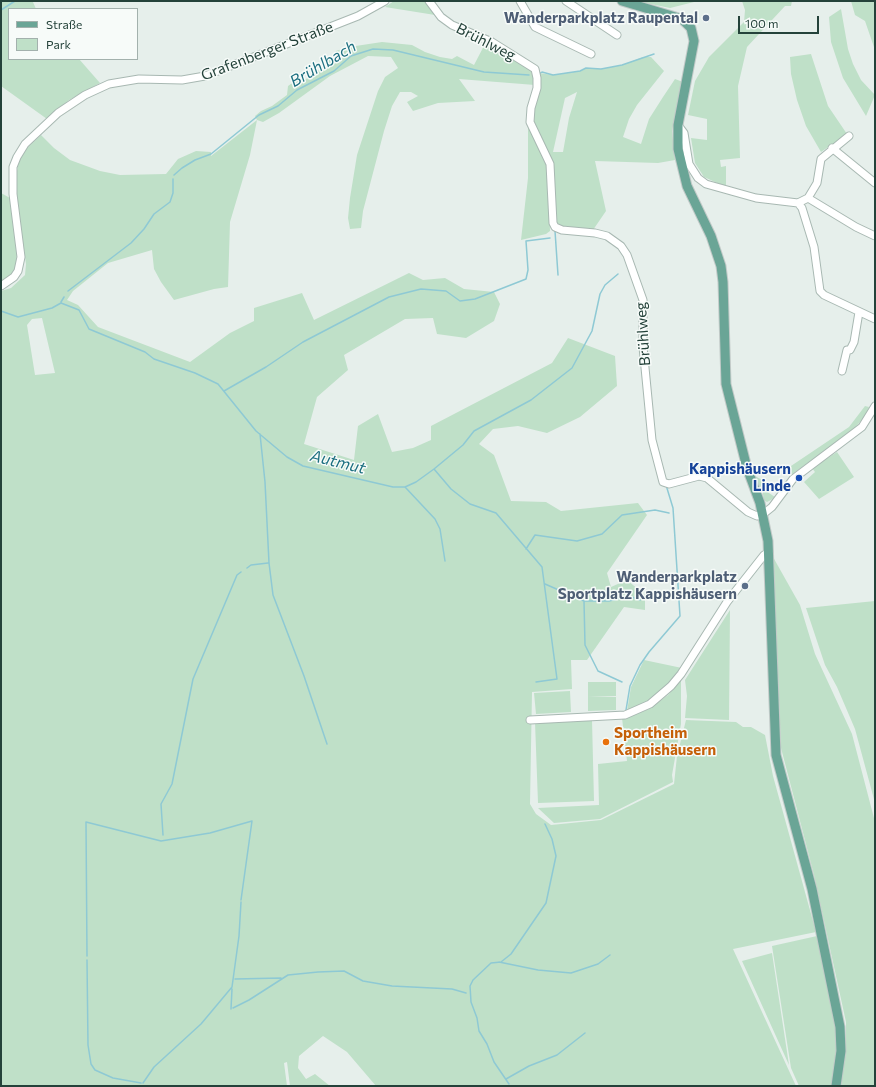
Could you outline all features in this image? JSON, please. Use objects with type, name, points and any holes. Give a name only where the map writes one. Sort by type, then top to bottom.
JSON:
[{"type":"main road","points":[[622,1],[682,19],[691,28],[694,41],[678,125],[678,149],[683,172],[716,250],[721,266],[723,282],[726,384],[743,453],[762,515],[769,552],[776,756],[812,889],[840,1027],[841,1051],[836,1086]]},
{"type":"street","name":"Grafenberger Straße","points":[[1,286],[14,277],[18,271],[21,257],[13,194],[13,167],[25,144],[58,113],[98,88],[123,81],[182,80],[205,76],[358,16],[385,1]]},
{"type":"street","name":"Brühlweg","points":[[430,1],[434,9],[447,22],[459,29],[492,42],[535,69],[537,88],[530,108],[530,122],[550,164],[553,223],[555,227],[562,230],[595,233],[607,236],[621,246],[627,255],[643,300],[643,347],[652,440],[663,482],[670,484],[699,476],[707,478],[748,512],[757,516],[762,515]]},
{"type":"street","points":[[520,1],[535,27],[591,54]]},
{"type":"street","points":[[566,1],[617,35]]},
{"type":"street","points":[[678,125],[684,133],[689,164],[698,178],[706,184],[756,198],[798,203],[808,198],[817,183],[821,159],[832,148],[849,136]]},
{"type":"street","points":[[832,148],[875,182]]},
{"type":"street","points":[[808,198],[856,228],[875,236]]},
{"type":"street","points":[[798,203],[802,208],[814,247],[820,290],[824,295],[875,319]]},
{"type":"street","points":[[842,371],[847,350],[850,350],[854,342],[859,312]]},
{"type":"street","points":[[762,515],[772,507],[794,479],[862,427],[875,406]]},
{"type":"street","points":[[530,720],[625,715],[650,704],[671,686],[728,602],[764,555],[769,552]]},
{"type":"green space","points":[[1,1],[35,1],[33,2],[36,8],[8,8],[8,60],[80,60],[100,83],[69,100],[47,119],[1,86]]},
{"type":"green space","points":[[394,1],[428,1],[435,15],[385,7]]},
{"type":"green space","points":[[636,1],[698,1],[670,8]]},
{"type":"green space","points":[[742,1],[792,1],[791,6],[785,6],[747,47],[738,86],[740,158],[720,160],[721,167],[726,166],[726,187],[704,177],[695,163],[691,138],[707,140],[707,119],[688,115],[695,81],[709,57],[744,22],[745,10]]},
{"type":"green space","points":[[851,1],[875,1],[875,50],[865,21],[855,15]]},
{"type":"green space","points":[[841,9],[848,49],[853,64],[861,80],[875,95],[866,116],[843,78],[831,42],[829,17]]},
{"type":"green space","points":[[382,42],[412,45],[425,52],[440,57],[452,59],[457,56],[474,65],[486,42],[531,71],[535,85],[459,79],[475,101],[438,103],[413,111],[407,102],[418,96],[411,92],[400,92],[392,106],[384,131],[363,211],[361,228],[350,229],[348,218],[357,155],[378,91],[385,77],[398,68],[391,57],[368,56],[330,76],[279,113],[263,122],[257,120],[255,116],[287,95],[288,86],[295,81],[306,79],[319,70],[336,51],[349,47]]},
{"type":"green space","points":[[811,54],[828,106],[847,134],[821,152],[806,126],[797,100],[791,74],[790,57]]},
{"type":"green space","points":[[643,57],[651,57],[664,71],[637,105],[629,119],[623,137],[641,144],[649,119],[675,79],[683,82],[672,131],[675,160],[658,163],[595,161],[606,211],[593,230],[564,228],[555,223],[551,156],[547,152],[532,122],[539,73],[553,75],[580,71],[586,68],[601,69],[622,65]],"holes":[[[577,92],[569,118],[563,152],[553,152],[565,98]]]},
{"type":"green space","points":[[528,119],[548,166],[550,231],[546,234],[521,240],[528,178]]},
{"type":"green space","points":[[257,120],[250,155],[230,222],[228,287],[214,289],[174,300],[154,269],[152,250],[108,263],[73,291],[67,300],[78,305],[98,327],[190,362],[230,333],[254,321],[254,308],[302,293],[314,320],[409,273],[423,280],[445,278],[464,289],[494,292],[500,304],[494,321],[466,338],[437,334],[433,318],[405,319],[344,355],[348,370],[317,397],[304,444],[354,460],[358,426],[378,414],[392,452],[413,448],[431,440],[431,426],[552,363],[568,338],[615,356],[617,386],[580,417],[547,433],[518,426],[493,429],[479,444],[494,455],[511,501],[546,502],[561,511],[638,503],[647,515],[607,573],[611,587],[627,580],[645,595],[645,610],[624,607],[587,660],[571,660],[572,689],[532,692],[530,804],[536,814],[551,825],[601,820],[674,784],[677,756],[686,720],[736,722],[743,727],[751,727],[765,735],[773,776],[816,932],[733,949],[796,1086],[376,1086],[347,1052],[323,1036],[299,1056],[298,1068],[306,1079],[315,1074],[330,1086],[290,1086],[287,1062],[284,1063],[287,1086],[1,1086],[1,291],[11,288],[25,275],[26,264],[16,196],[19,161],[25,150],[41,135],[54,148],[70,160],[100,171],[120,175],[166,174],[178,159],[196,151],[211,152],[211,156]],"holes":[[[42,318],[55,373],[35,375],[27,325],[32,319]]]},
{"type":"green space","points":[[1,193],[10,198],[17,255],[15,269],[9,278],[1,282]]},
{"type":"green space","points":[[865,406],[869,407],[865,416],[853,430],[791,475],[785,470],[849,427]]},
{"type":"green space","points":[[837,452],[854,477],[819,499],[804,482],[815,472],[812,468]]},
{"type":"green space","points":[[753,475],[766,482],[763,489],[775,497],[767,502],[764,500],[762,488],[755,482]]},
{"type":"green space","points":[[773,557],[800,605],[815,654],[852,734],[875,822],[875,1086],[840,1086],[846,1052],[846,1022],[814,875],[781,748]]},
{"type":"green space","points":[[875,601],[875,803],[855,729],[837,687],[825,665],[806,608]]},
{"type":"green space","points":[[730,610],[729,720],[685,718],[687,696],[685,680]]},
{"type":"green space","points":[[644,660],[682,668],[675,678],[648,703],[627,711],[631,687]]},
{"type":"green space","points":[[681,680],[681,724],[672,775],[673,782],[600,819],[554,823],[538,808],[599,805],[598,764],[627,761],[622,718],[626,718],[649,709],[668,695]]},
{"type":"green space","points":[[588,682],[616,682],[616,696],[588,697]]},
{"type":"green space","points":[[570,691],[571,712],[536,714],[534,693]]},
{"type":"green space","points":[[588,697],[616,697],[616,710],[588,711]]},
{"type":"green space","points":[[592,720],[594,801],[538,803],[535,722]]},
{"type":"green space","points":[[817,936],[835,1015],[837,1037],[836,1065],[832,1086],[799,1086],[791,1068],[772,946]]},
{"type":"green space","points":[[772,953],[789,1065],[742,961]]},
{"type":"waterway","points":[[1,10],[15,1]]},
{"type":"waterway","name":"Brühlbach","points":[[174,175],[195,160],[211,154],[259,115],[278,106],[297,90],[334,71],[351,56],[373,49],[393,50],[484,72],[529,75]]},
{"type":"waterway","points":[[539,74],[542,72],[553,75],[580,71],[586,68],[601,69],[622,65],[654,54]]},
{"type":"waterway","points":[[68,291],[131,243],[144,229],[154,214],[170,202],[173,193],[173,179]]},
{"type":"waterway","points":[[555,231],[558,275]]},
{"type":"waterway","points":[[224,391],[266,367],[303,342],[389,297],[421,289],[446,291],[460,301],[475,299],[526,279],[528,270],[526,241],[550,238]]},
{"type":"waterway","points":[[434,469],[463,445],[474,431],[531,400],[572,368],[592,331],[600,294],[605,285],[618,274]]},
{"type":"waterway","name":"Autmut","points":[[61,302],[64,297]]},
{"type":"waterway","name":"Autmut","points":[[1,311],[18,317],[52,308],[61,303],[79,310],[89,329],[145,352],[154,359],[195,373],[218,384],[256,431],[287,457],[303,466],[393,487],[405,487],[416,482],[434,469],[451,489],[470,504],[496,513],[542,567],[557,679],[536,682]]},
{"type":"waterway","points":[[260,434],[265,482],[269,563],[273,595],[304,676],[327,744]]},
{"type":"waterway","points":[[626,710],[630,686],[640,665],[649,652],[680,616],[673,508],[666,485]]},
{"type":"waterway","points":[[405,487],[435,519],[440,529],[445,561]]},
{"type":"waterway","points":[[526,549],[535,535],[577,541],[602,534],[622,515],[655,510],[669,513]]},
{"type":"waterway","points":[[247,568],[251,565],[268,563]]},
{"type":"waterway","points":[[163,835],[161,804],[172,784],[193,679],[237,575],[241,572]]},
{"type":"waterway","points":[[545,584],[584,601],[609,601],[629,596],[640,600]]},
{"type":"waterway","points":[[584,601],[585,645],[598,671],[622,682]]},
{"type":"waterway","points":[[87,956],[86,822],[161,841],[210,833],[252,821],[241,900]]},
{"type":"waterway","points":[[509,1084],[494,1062],[487,1044],[479,1031],[477,1018],[471,1002],[470,986],[473,980],[491,963],[501,962],[511,954],[546,903],[556,856],[552,839],[545,824]]},
{"type":"waterway","points":[[143,1083],[154,1067],[201,1024],[232,987],[239,936],[241,902]]},
{"type":"waterway","points":[[499,962],[538,970],[571,973],[598,964],[610,955]]},
{"type":"waterway","points":[[87,960],[88,1045],[91,1064],[95,1070],[113,1078],[141,1083]]},
{"type":"waterway","points":[[233,1008],[249,1000],[288,975],[318,972],[344,971],[363,981],[392,986],[452,989],[466,993]]},
{"type":"waterway","points":[[235,979],[281,978]]},
{"type":"waterway","points":[[231,1009],[232,989]]},
{"type":"waterway","points":[[506,1079],[529,1066],[557,1055],[585,1033]]},
{"type":"place","name":"Wanderparkplatz Raupental","points":[[706,18]]},
{"type":"place","name":"Kappishäusern Linde","points":[[799,478]]},
{"type":"place","name":"Wanderparkplatz Sportplatz Kappishäusern","points":[[745,586]]},
{"type":"place","name":"Sportheim Kappishäusern","points":[[606,742]]}]
